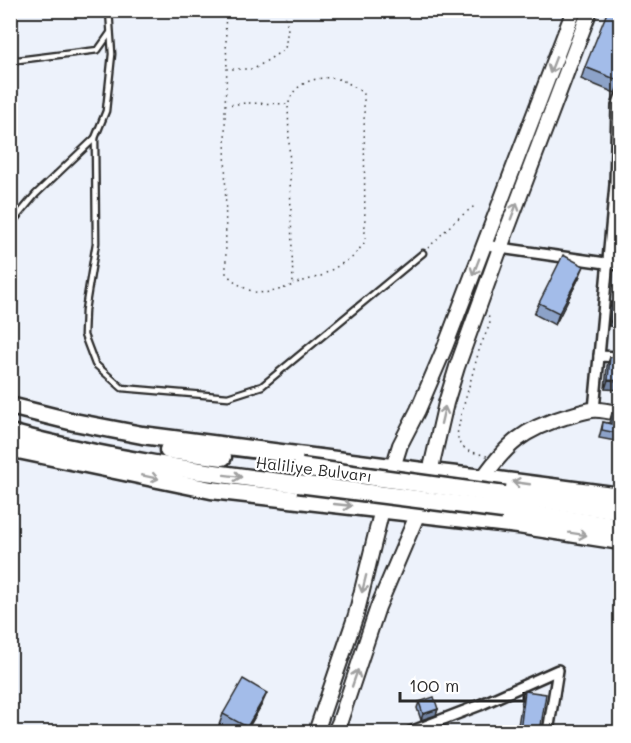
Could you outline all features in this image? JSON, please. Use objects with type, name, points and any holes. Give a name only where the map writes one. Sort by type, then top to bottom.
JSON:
[{"type":"highway","points":[[10,406],[74,422],[142,435],[621,496]]},
{"type":"highway","name":"Haliliye Bulvarı","points":[[10,414],[124,443],[301,466],[621,527]]},
{"type":"highway","name":"Haliliye Bulvarı","points":[[10,433],[121,459],[192,471],[298,484],[621,511]]},
{"type":"highway","points":[[10,447],[211,490],[518,525],[621,541]]},
{"type":"main road","points":[[316,732],[356,615],[381,510],[400,445],[418,411],[445,347],[574,10]]},
{"type":"main road","points":[[335,732],[378,607],[419,513],[446,403],[500,248],[590,10]]},
{"type":"main road","points":[[483,477],[513,442],[553,420],[594,410],[621,414]]},
{"type":"street","points":[[594,410],[606,263],[618,185],[619,104]]},
{"type":"street","points":[[485,244],[621,265]]},
{"type":"street","points":[[598,356],[621,357]]},
{"type":"street","points":[[410,732],[480,705],[558,670],[548,732]]},
{"type":"lane","points":[[109,10],[112,54],[106,111],[95,138],[96,243],[85,310],[84,335],[95,364],[122,388],[228,397],[262,386],[423,253]]},
{"type":"lane","points":[[10,61],[98,50],[110,33]]},
{"type":"lane","points":[[10,225],[36,194],[95,138]]},
{"type":"path","points":[[225,10],[226,274],[240,286],[255,293],[277,291],[321,276],[353,257],[365,242],[364,94],[351,84],[336,78],[317,78],[300,86],[290,96],[288,104],[292,285]]},
{"type":"path","points":[[227,69],[254,69],[285,49],[288,28],[284,10]]},
{"type":"path","points":[[225,105],[288,104]]},
{"type":"path","points":[[423,253],[456,220],[477,204]]},
{"type":"path","points":[[480,303],[489,316],[490,324],[480,347],[457,435],[460,444],[468,451],[487,456],[499,456]]},
{"type":"building","points":[[608,10],[621,10],[620,81],[585,67]]},
{"type":"building","points":[[563,255],[584,266],[559,313],[539,303]]},
{"type":"building","points":[[612,302],[621,303],[621,321],[611,321]]},
{"type":"building","points":[[610,357],[621,359],[621,381],[608,380]]},
{"type":"building","points":[[612,413],[621,415],[621,434],[602,430],[603,422],[611,424]]},
{"type":"building","points":[[243,679],[267,693],[247,727],[223,714]]},
{"type":"building","points":[[525,691],[546,694],[540,732],[520,731]]},
{"type":"building","points":[[434,697],[438,709],[423,714],[419,702]]}]
